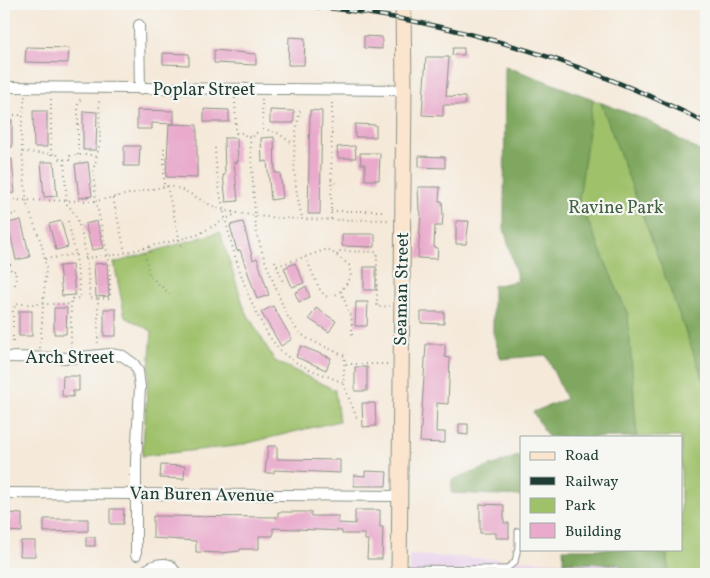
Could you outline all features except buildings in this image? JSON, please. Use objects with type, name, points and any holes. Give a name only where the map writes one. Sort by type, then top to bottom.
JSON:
[{"type":"street","name":"Seaman Street","points":[[399,571],[404,90],[402,4]]},
{"type":"street","points":[[139,25],[140,89]]},
{"type":"street","name":"Poplar Street","points":[[4,87],[404,90]]},
{"type":"street","name":"Arch Street","points":[[4,357],[71,358],[110,354],[123,356],[134,364],[138,371],[140,387],[137,494]]},
{"type":"street","name":"Van Buren Avenue","points":[[4,493],[399,496]]},
{"type":"street","points":[[136,555],[137,494]]},
{"type":"street","points":[[142,574],[154,564],[163,563],[170,564],[177,574]]},
{"type":"lane","points":[[399,571],[506,569],[515,562],[518,547],[518,531]]},
{"type":"path","points":[[25,96],[21,132],[26,201],[45,259],[45,304],[40,352]]},
{"type":"path","points":[[51,96],[51,154]]},
{"type":"path","points":[[78,155],[78,104],[82,96]]},
{"type":"path","points":[[64,160],[67,201],[74,212],[85,258],[90,298],[110,298],[108,256],[96,202],[93,167],[100,143],[99,97]]},
{"type":"path","points":[[235,98],[236,133],[244,133],[246,137],[250,137]]},
{"type":"path","points":[[250,137],[253,137],[255,133],[263,133],[262,98]]},
{"type":"path","points":[[331,219],[332,99]]},
{"type":"path","points":[[300,111],[294,144],[295,181],[303,218]]},
{"type":"path","points":[[4,115],[23,115]]},
{"type":"path","points":[[263,129],[276,132],[294,144]]},
{"type":"path","points":[[250,137],[256,230],[261,250],[290,320],[301,334],[312,342],[345,356],[343,383],[358,421]]},
{"type":"path","points":[[164,148],[165,186],[181,246]]},
{"type":"path","points":[[215,148],[225,221],[233,250],[255,306],[279,348],[301,364],[343,383]]},
{"type":"path","points":[[22,152],[57,154],[59,159],[64,160],[70,160],[71,155],[97,155]]},
{"type":"path","points":[[331,180],[339,186]]},
{"type":"path","points":[[4,200],[96,202],[165,186],[176,188],[223,210],[256,215],[392,220]]},
{"type":"path","points":[[112,198],[126,252]]},
{"type":"path","points":[[331,211],[385,211]]},
{"type":"path","points":[[85,258],[108,256],[203,233],[239,212]]},
{"type":"path","points":[[15,285],[16,271],[11,271],[4,224],[6,217],[17,213]]},
{"type":"path","points":[[68,221],[76,254],[80,298],[71,299],[71,353]]},
{"type":"path","points":[[149,247],[151,253]]},
{"type":"path","points":[[144,248],[149,275],[171,295]]},
{"type":"path","points":[[277,266],[305,256],[328,248],[346,262],[351,270],[351,277],[341,291],[331,297],[325,296],[319,288],[305,256]]},
{"type":"path","points":[[337,255],[339,251],[377,252],[377,306],[391,306]]},
{"type":"path","points":[[45,259],[76,254]]},
{"type":"path","points":[[275,261],[283,282]]},
{"type":"path","points":[[4,287],[4,351]]},
{"type":"path","points":[[341,291],[352,321],[352,337]]},
{"type":"path","points":[[98,299],[98,343]]},
{"type":"path","points":[[13,342],[15,306],[18,304],[71,304]]},
{"type":"path","points":[[344,364],[391,364]]},
{"type":"shaded area","points":[[410,555],[621,565],[622,574],[410,574]]},
{"type":"green space","name":"Ravine Park","points":[[505,66],[646,120],[706,155],[706,574],[644,574],[636,550],[682,550],[682,436],[598,436]]},
{"type":"green space","points":[[505,66],[593,99],[579,200],[628,315],[637,436],[547,436],[533,412],[566,399],[546,355],[501,359],[493,333],[493,286],[518,281],[504,228]]},
{"type":"green space","points":[[601,103],[646,120],[706,155],[706,387]]},
{"type":"green space","points":[[220,232],[245,310],[275,361],[335,390],[339,421],[236,446],[142,456],[152,331],[125,317],[114,263]]},
{"type":"green space","points":[[520,457],[520,496],[451,493],[452,480]]},
{"type":"green space","points":[[563,550],[666,550],[669,574],[622,574],[621,565],[564,562]]},
{"type":"green space","points":[[537,565],[586,566],[586,574],[532,574],[532,569]]},
{"type":"railway","points":[[284,4],[339,9],[393,18],[501,42],[606,78],[657,99],[706,123]]}]
